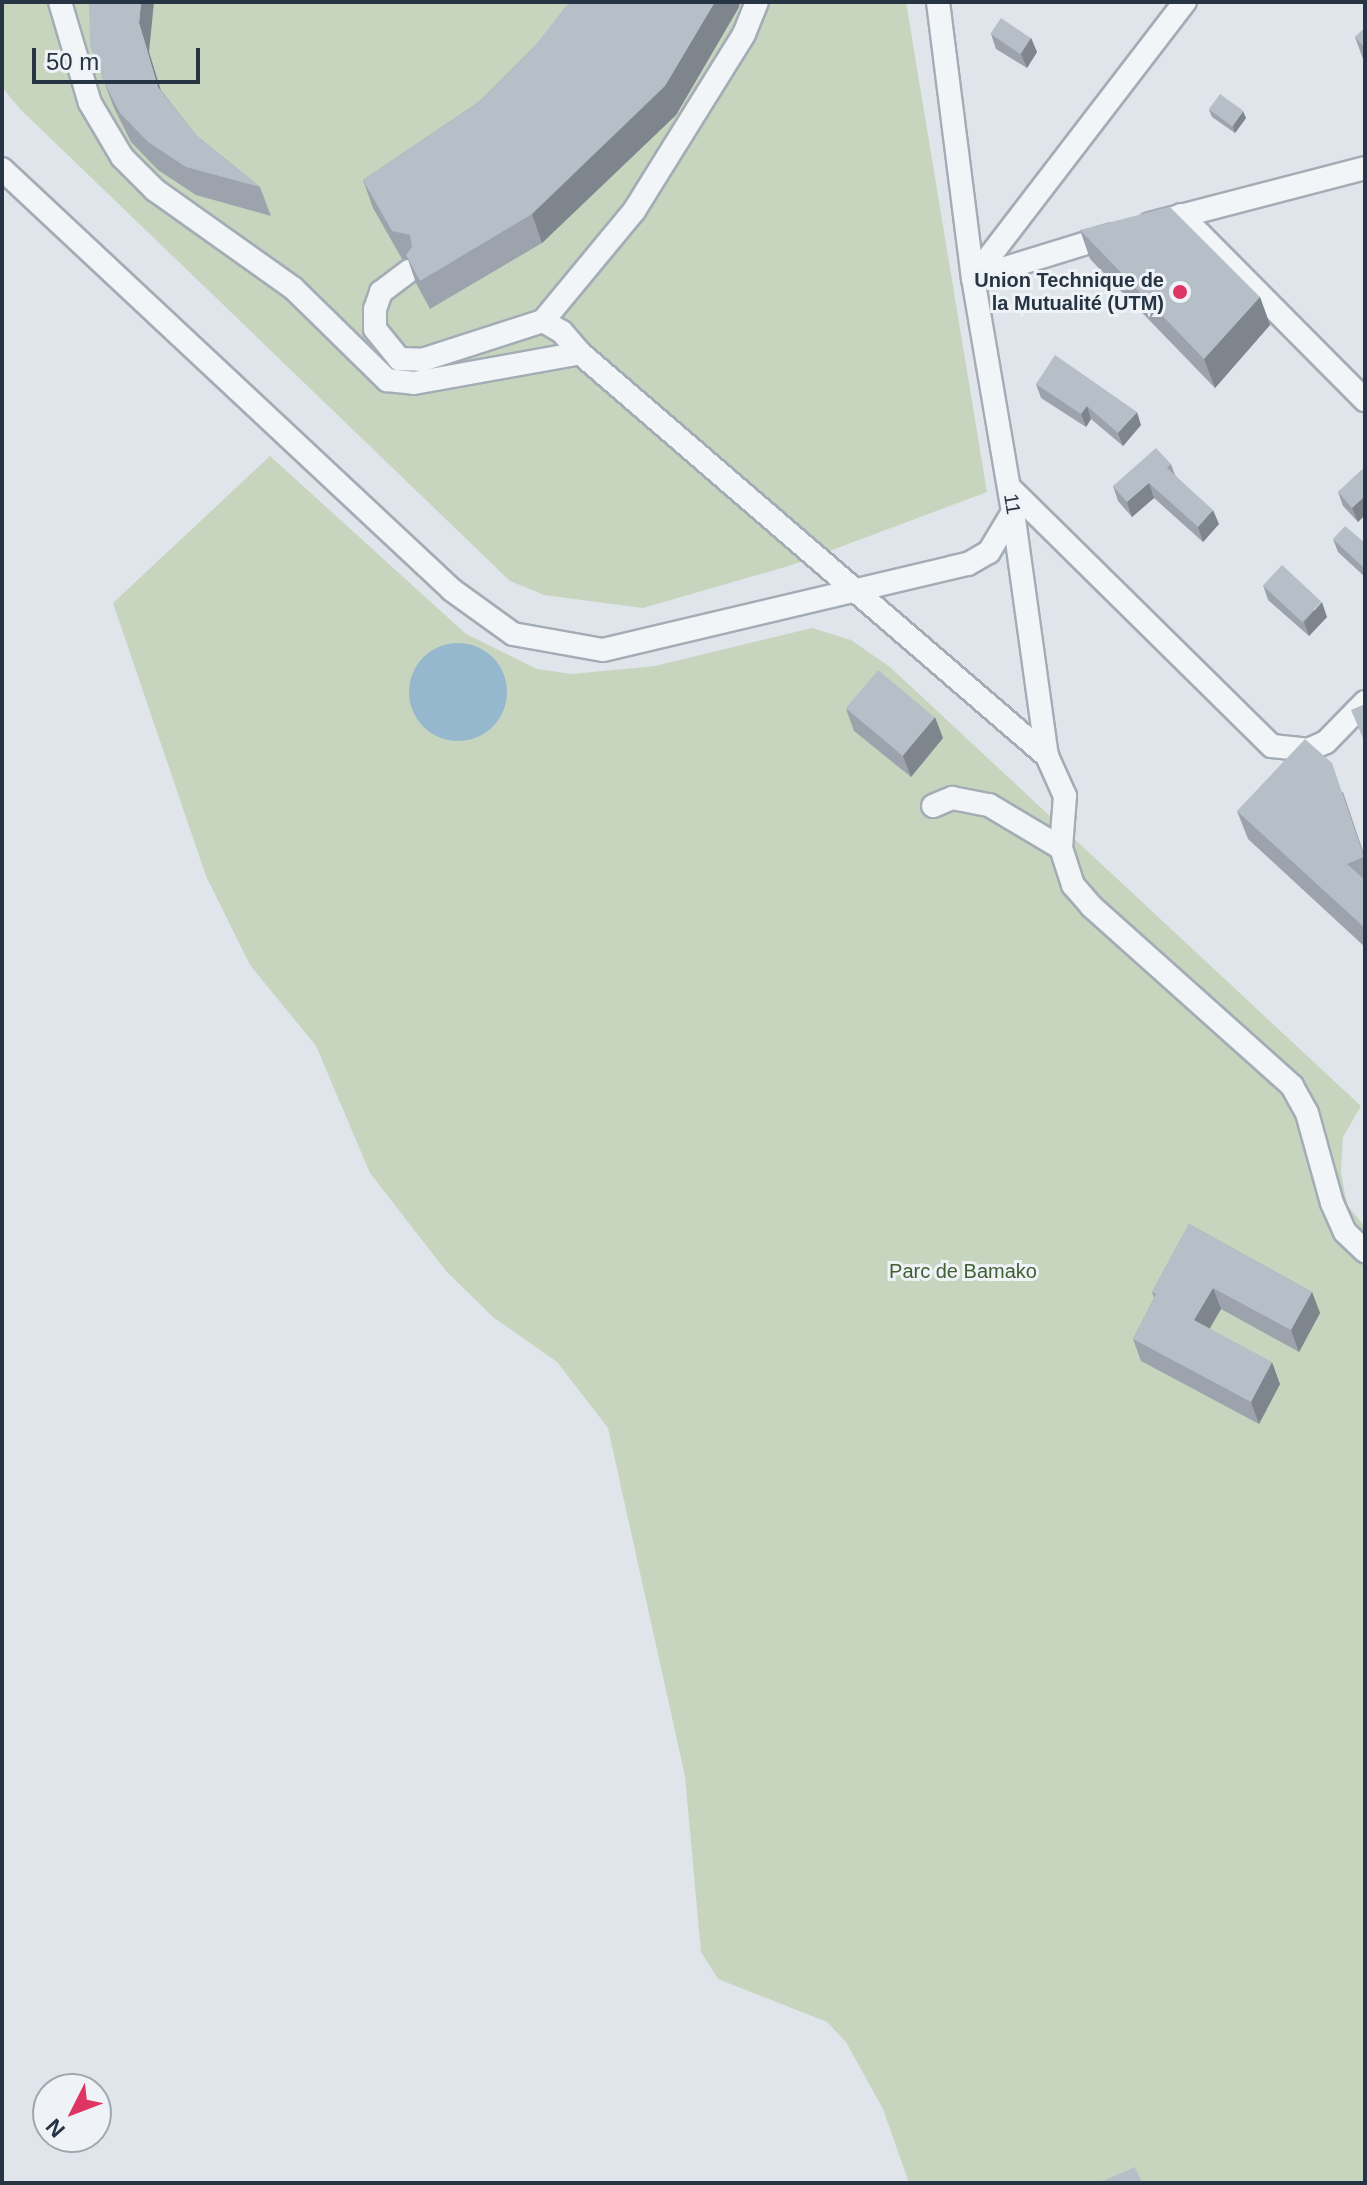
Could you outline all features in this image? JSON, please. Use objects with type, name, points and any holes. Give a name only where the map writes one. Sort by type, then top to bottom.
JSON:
[{"type":"street","points":[[60,2],[90,103],[122,157],[155,190],[293,288],[387,380],[414,383],[580,353]]},
{"type":"street","points":[[409,271],[381,292],[375,309],[375,329],[399,359],[422,360],[543,321],[634,211],[744,34],[757,2]]},
{"type":"street","name":"11","points":[[938,2],[973,278],[1013,512],[1047,756]]},
{"type":"street","points":[[973,278],[1185,2]]},
{"type":"street","points":[[973,278],[1181,215],[1365,168]]},
{"type":"street","points":[[2,169],[452,590],[513,634],[603,650],[968,564],[989,552],[1013,512]]},
{"type":"street","points":[[1181,215],[1365,400]]},
{"type":"street","points":[[543,321],[562,332],[580,353],[1047,756],[1065,796],[1061,848],[1073,885],[1091,906],[1292,1086],[1307,1113],[1332,1203],[1345,1232],[1365,1251]]},
{"type":"street","points":[[1009,487],[1272,746],[1308,750],[1326,742],[1365,702]]},
{"type":"street","points":[[933,806],[952,798],[989,805],[1061,848]]},
{"type":"green space","points":[[2,2],[906,2],[987,492],[792,565],[643,608],[544,595],[510,581],[20,109],[2,87]]},
{"type":"green space","name":"Parc de Bamako","points":[[270,456],[466,634],[537,669],[572,674],[655,666],[812,628],[851,640],[890,667],[1361,1106],[1343,1137],[1341,1172],[1347,1205],[1365,1227],[1365,2183],[909,2183],[883,2109],[846,2042],[827,2022],[718,1979],[701,1952],[685,1776],[608,1428],[557,1362],[493,1317],[446,1271],[370,1173],[316,1046],[250,965],[206,876],[113,603]]},
{"type":"water","points":[[458,643],[477,646],[493,657],[504,673],[507,692],[504,711],[493,727],[477,738],[458,741],[439,738],[423,727],[412,711],[409,692],[412,673],[423,657],[439,646]]},
{"type":"building","points":[[89,2],[141,2],[139,23],[158,87],[196,135],[260,187],[186,167],[148,142],[120,113],[90,45]]},
{"type":"building","points":[[569,2],[715,2],[665,86],[532,214],[420,281],[406,255],[412,247],[410,235],[392,231],[363,180],[480,101],[535,46]]},
{"type":"building","points":[[1001,18],[1031,38],[1020,54],[990,34]]},
{"type":"building","points":[[1365,28],[1365,48],[1355,37]]},
{"type":"building","points":[[1220,94],[1243,111],[1232,126],[1209,109]]},
{"type":"building","name":"Union Technique de la Mutualité (UTM)","points":[[1170,207],[1260,297],[1204,359],[1080,230]]},
{"type":"building","points":[[1055,355],[1137,412],[1118,433],[1087,406],[1081,414],[1036,384]]},
{"type":"building","points":[[1156,448],[1171,464],[1167,468],[1213,510],[1198,527],[1149,483],[1127,502],[1113,486]]},
{"type":"building","points":[[1365,467],[1365,498],[1352,508],[1338,492]]},
{"type":"building","points":[[1345,526],[1365,543],[1365,569],[1333,539]]},
{"type":"building","points":[[1282,565],[1321,602],[1302,622],[1263,585]]},
{"type":"building","points":[[878,670],[935,718],[903,756],[846,708]]},
{"type":"building","points":[[1365,704],[1365,743],[1351,710]]},
{"type":"building","points":[[1305,739],[1332,763],[1364,857],[1347,864],[1365,880],[1365,928],[1237,811]]},
{"type":"building","points":[[1189,1224],[1312,1292],[1291,1330],[1213,1288],[1194,1320],[1272,1362],[1251,1402],[1133,1339],[1156,1294],[1152,1292]]},
{"type":"building","points":[[1135,2167],[1142,2183],[1100,2183],[1100,2182]]},
{"type":"place","name":"Union Technique de la Mutualité (UTM)","points":[[1180,292]]}]
